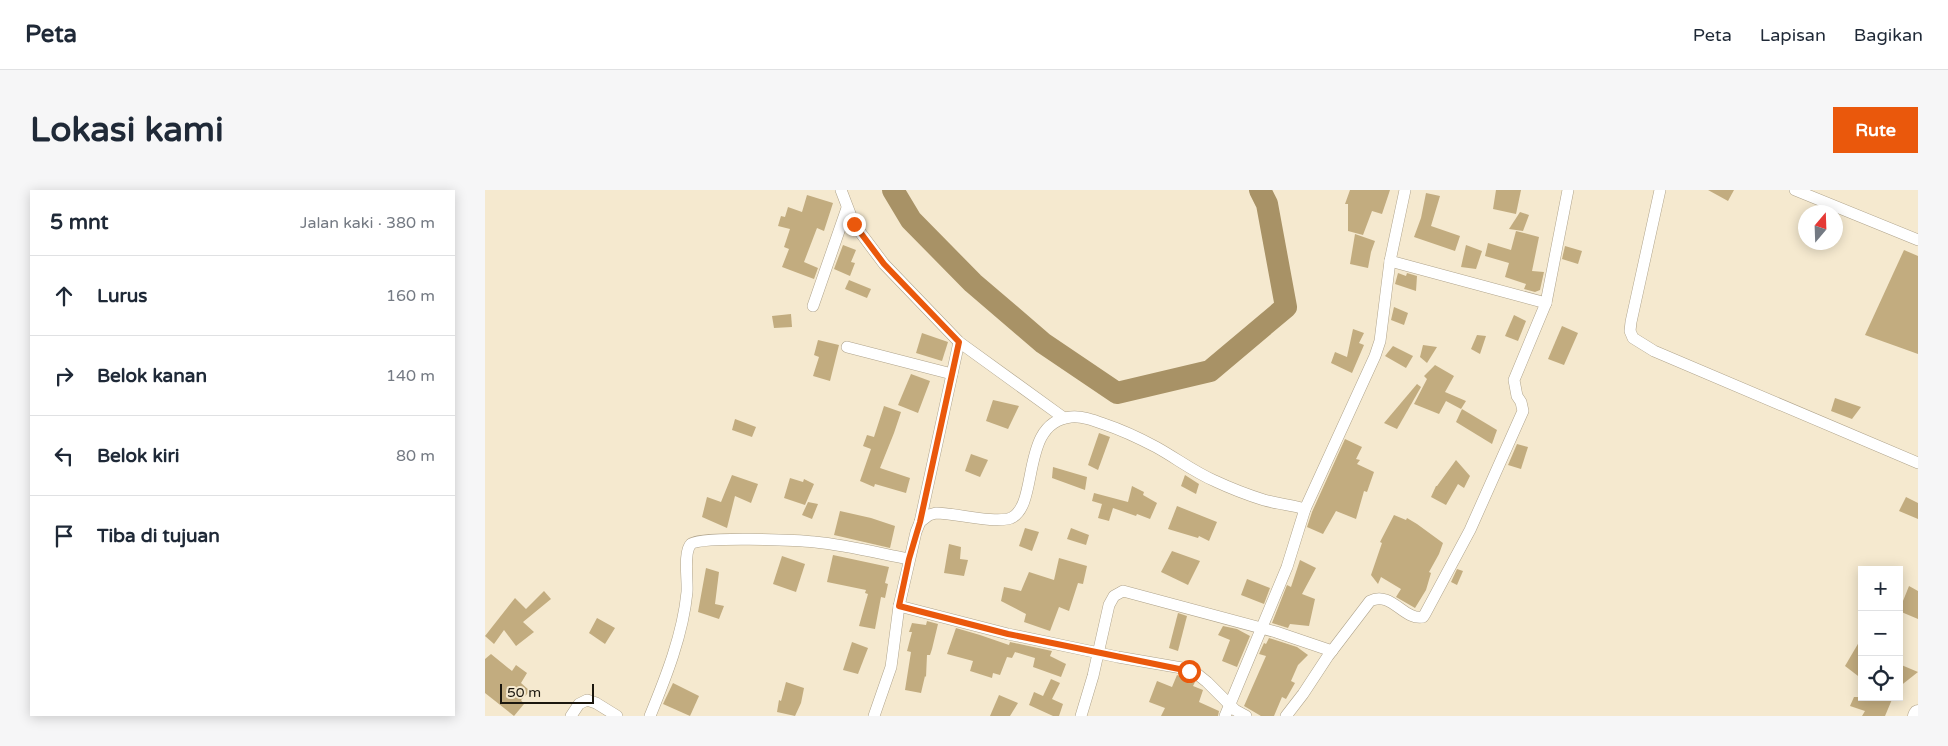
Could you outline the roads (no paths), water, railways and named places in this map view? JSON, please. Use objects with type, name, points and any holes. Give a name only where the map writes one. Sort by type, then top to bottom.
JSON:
[{"type":"street","points":[[841,190],[854,224],[884,264],[959,342],[1064,418]]},
{"type":"street","points":[[1227,710],[1287,567],[1305,509],[1380,342],[1390,261],[1405,190]]},
{"type":"street","points":[[1286,716],[1332,650],[1365,607],[1375,599],[1381,598],[1388,601],[1415,618],[1423,617],[1425,614],[1470,530],[1523,411],[1517,396],[1514,380],[1546,302],[1568,190]]},
{"type":"street","points":[[1660,190],[1653,212],[1631,322],[1630,331],[1633,338],[1654,351],[1918,463]]},
{"type":"street","points":[[1795,190],[1918,239]]},
{"type":"street","points":[[813,306],[847,208]]},
{"type":"street","points":[[1390,261],[1546,302]]},
{"type":"street","points":[[874,716],[891,667],[899,606],[909,559],[920,522],[959,342]]},
{"type":"street","points":[[847,347],[952,374]]},
{"type":"street","points":[[920,522],[929,515],[936,513],[994,520],[1011,518],[1019,511],[1023,502],[1033,460],[1045,431],[1054,423],[1064,418],[1079,416],[1120,430],[1155,447],[1215,481],[1266,500],[1305,509]]},
{"type":"street","points":[[650,716],[679,634],[687,592],[687,553],[690,544],[695,541],[732,540],[816,542],[909,559]]},
{"type":"street","points":[[1081,716],[1099,653],[1109,605],[1114,596],[1123,591],[1261,628],[1332,650]]},
{"type":"street","points":[[899,606],[1008,634],[1189,671],[1207,682],[1227,710]]},
{"type":"street","points":[[571,716],[579,704],[587,700],[596,703],[617,716]]},
{"type":"street","points":[[1227,710],[1235,710],[1246,716]]},
{"type":"waterway","points":[[893,190],[911,220],[973,283],[1043,343],[1117,393],[1210,371],[1286,307],[1267,204],[1260,190]]}]
